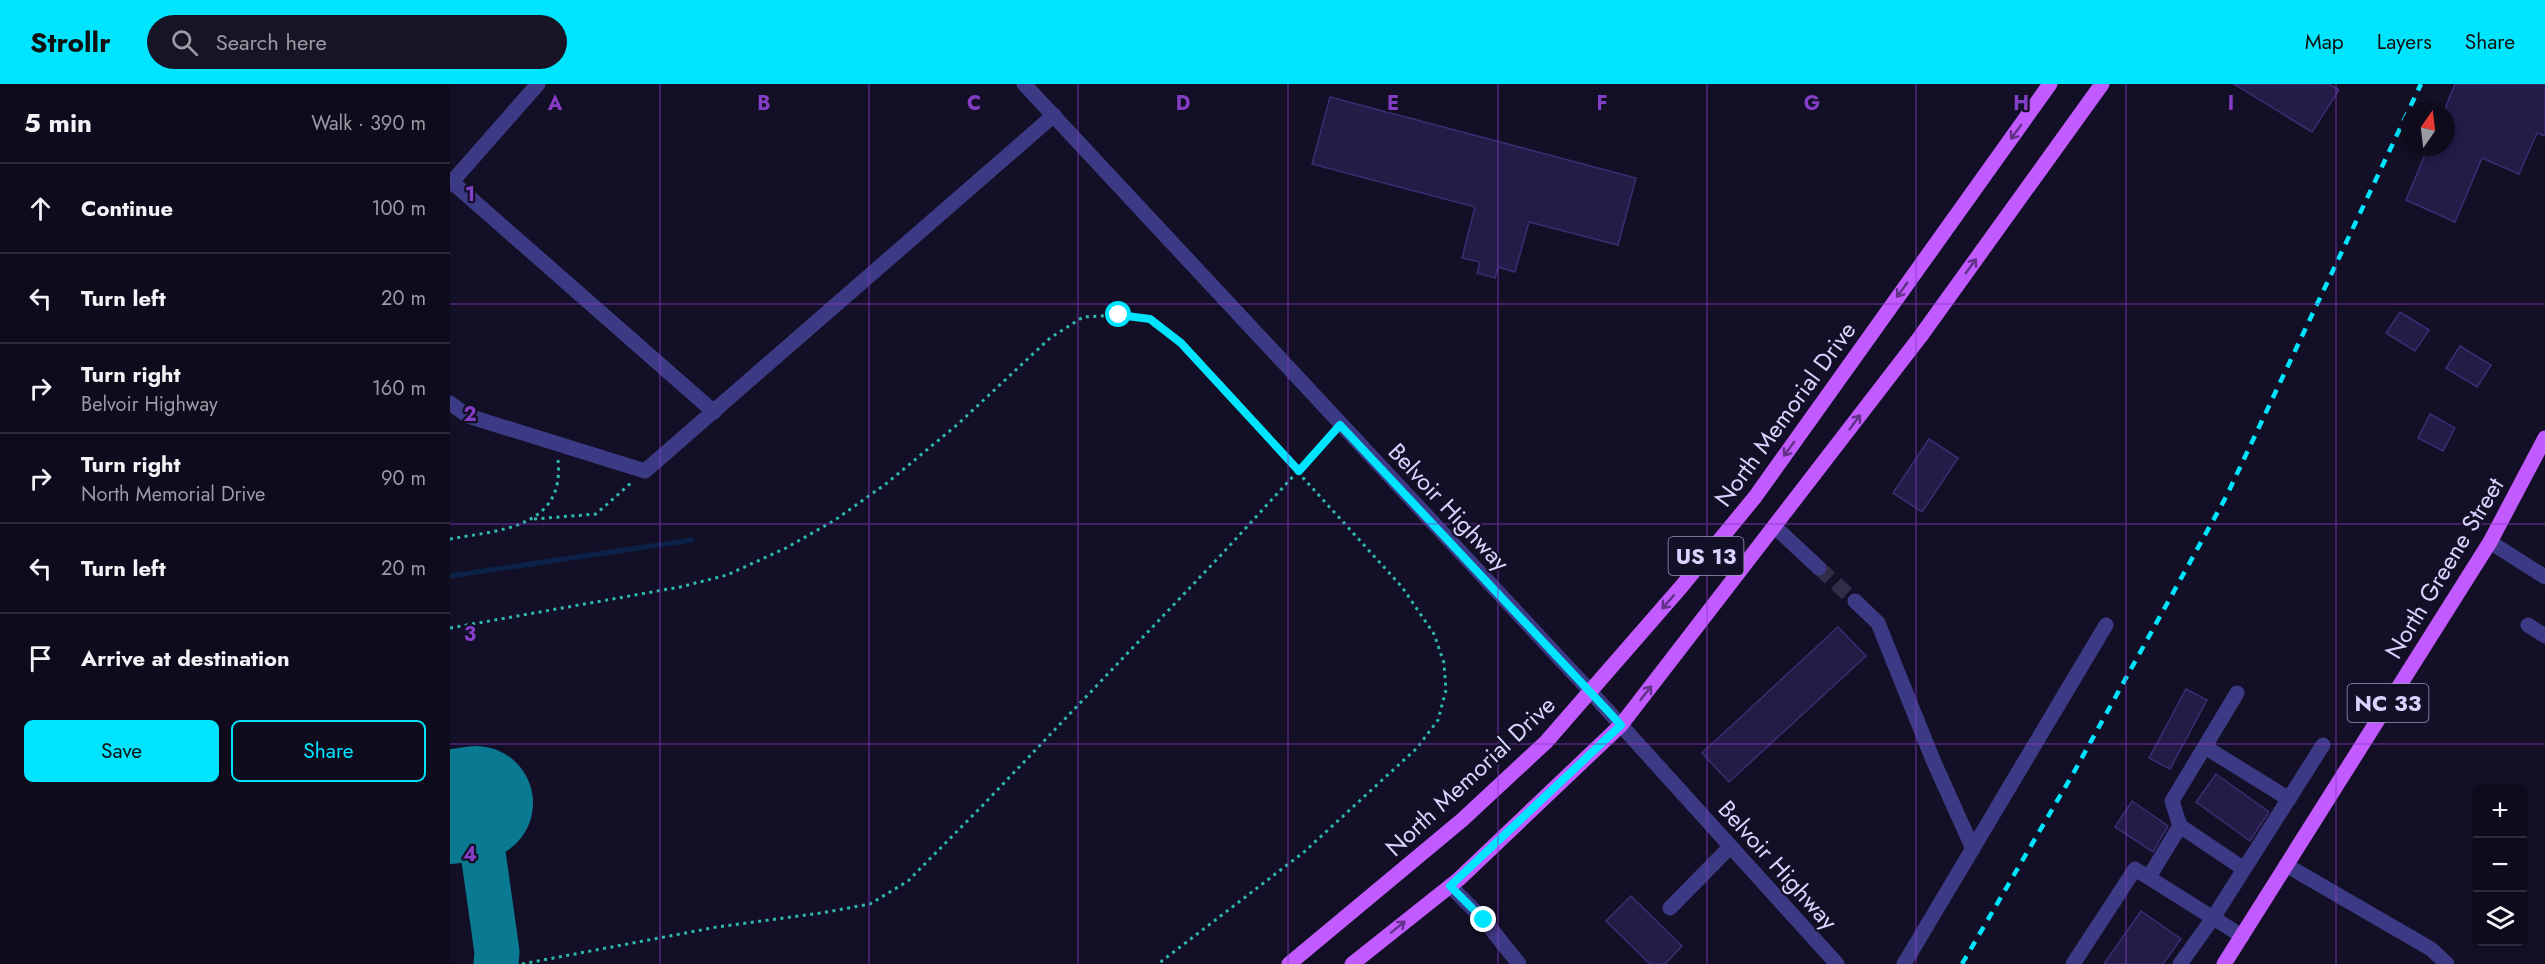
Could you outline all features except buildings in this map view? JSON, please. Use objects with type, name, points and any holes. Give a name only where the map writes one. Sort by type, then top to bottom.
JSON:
[{"type":"main road","name":"North Memorial Drive","points":[[1289,964],[1462,820],[1546,742],[1755,497],[2050,84]]},
{"type":"main road","name":"US 13","points":[[1352,964],[1450,886],[1621,725],[1920,337],[2102,84]]},
{"type":"main road","name":"North Greene Street","points":[[2224,964],[2490,542],[2545,438]]},
{"type":"street","points":[[538,84],[451,183],[714,412]]},
{"type":"street","name":"Belvoir Highway","points":[[1024,84],[1590,691],[1837,964]]},
{"type":"street","points":[[450,403],[468,416],[645,471],[1054,115]]},
{"type":"street","points":[[1775,527],[1820,568]]},
{"type":"street","points":[[2490,542],[2545,577]]},
{"type":"street","points":[[1855,601],[1878,623],[1933,760],[1973,849]]},
{"type":"street","points":[[1904,964],[2106,625]]},
{"type":"street","points":[[2528,625],[2545,636]]},
{"type":"street","points":[[2237,693],[2172,801],[2180,826],[2244,869]]},
{"type":"street","points":[[2180,964],[2213,918],[2323,745]]},
{"type":"street","points":[[2205,747],[2289,799]]},
{"type":"street","points":[[2149,877],[2180,826]]},
{"type":"street","points":[[1670,908],[1730,847]]},
{"type":"street","points":[[2286,865],[2431,949],[2447,964]]},
{"type":"street","points":[[2073,964],[2135,869],[2242,936]]},
{"type":"street","points":[[1450,886],[1484,920],[1519,964]]},
{"type":"path","points":[[450,628],[680,587],[727,575],[786,548],[835,520],[886,483],[958,424],[1050,338],[1083,317],[1119,315],[1150,319],[1181,343],[1402,587],[1434,634],[1444,663],[1446,690],[1438,720],[1417,748],[1304,852],[1158,964]]},
{"type":"path","points":[[522,964],[717,927],[870,904],[908,881],[984,804],[1340,425]]},
{"type":"path","points":[[532,519],[548,506],[556,492],[560,476],[558,458],[552,442]]},
{"type":"path","points":[[450,539],[506,529],[532,519],[596,514],[645,471]]},
{"type":"waterway","points":[[450,576],[692,540]]},
{"type":"taxiway","points":[[476,803],[497,952],[496,964]]},
{"type":"runway","points":[[450,807],[476,803]]},
{"type":"tunnel","points":[[1819,568],[1855,601]]},
{"type":"railway","points":[[1962,964],[2074,772],[2226,497],[2421,84]]},
{"type":"route","points":[[1119,315],[1150,319],[1181,343],[1299,471],[1340,425],[1621,725],[1450,886],[1484,920]]}]
